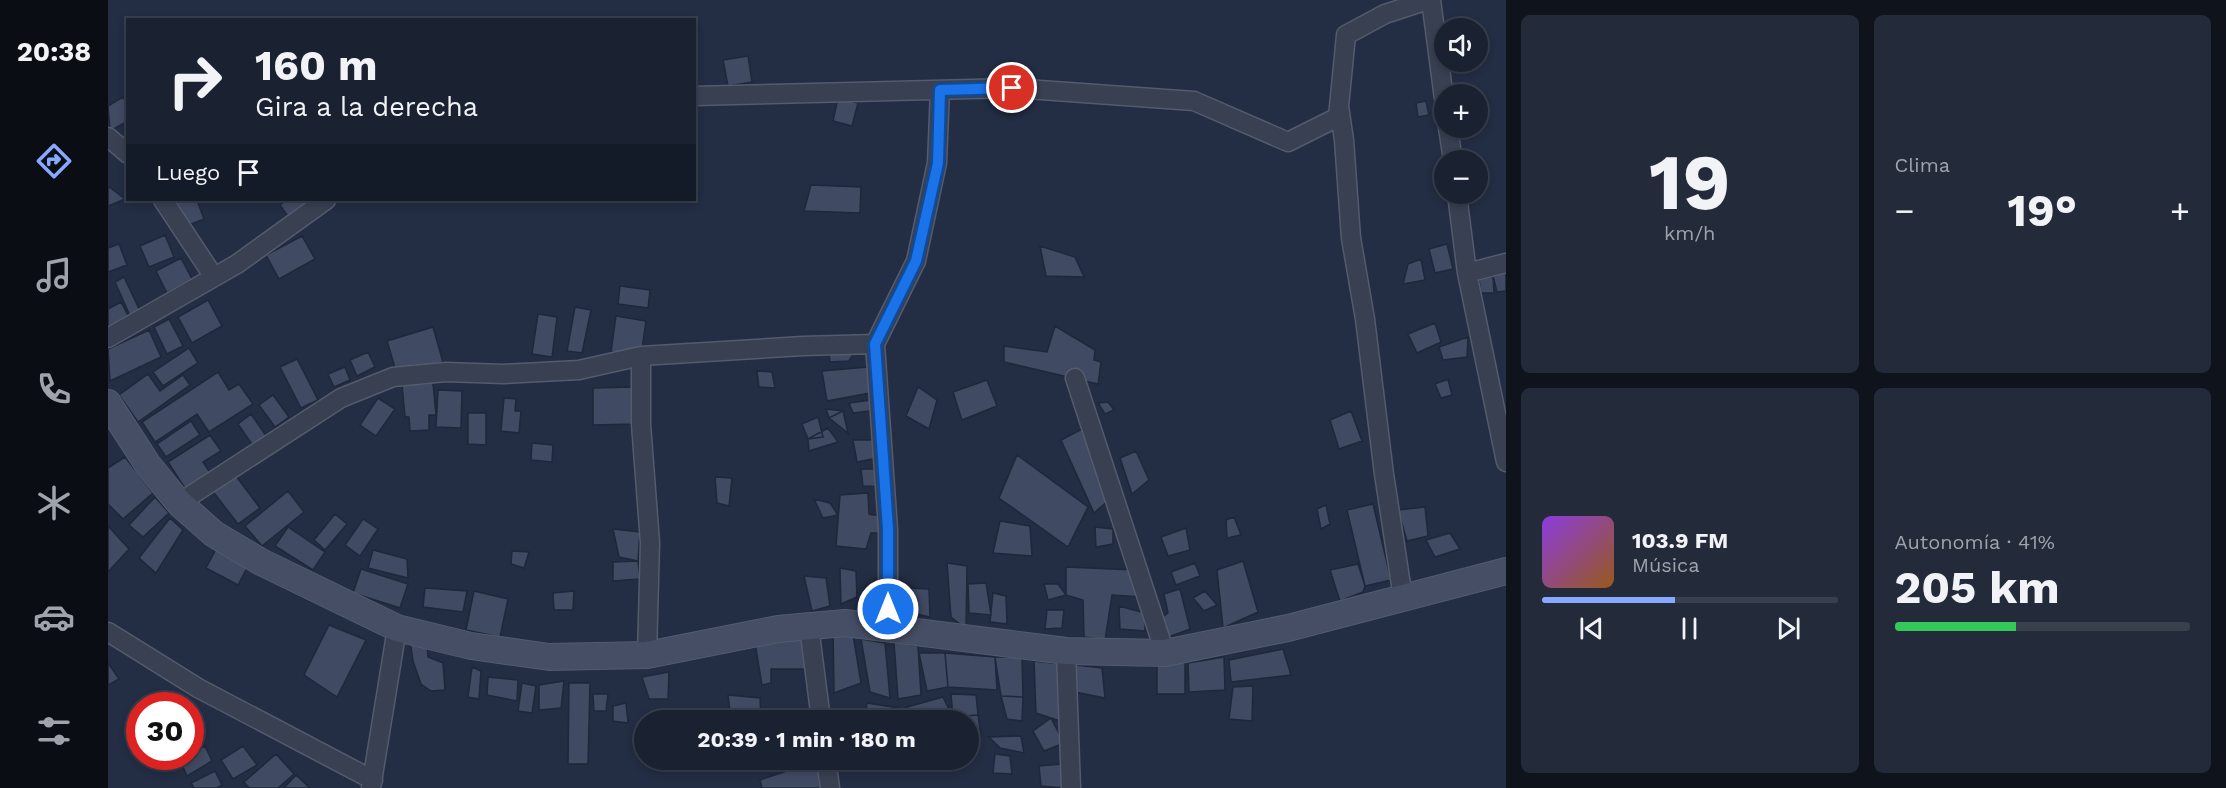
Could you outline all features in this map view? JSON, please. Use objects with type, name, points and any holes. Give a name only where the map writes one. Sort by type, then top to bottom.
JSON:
[{"type":"main road","points":[[108,403],[148,465],[179,503],[214,534],[261,562],[397,628],[471,646],[549,657],[647,655],[778,629],[845,623],[1066,651],[1165,653],[1288,628],[1506,571]]},
{"type":"street","points":[[696,96],[1012,88],[1194,101],[1288,142],[1338,117],[1346,35],[1385,14],[1430,0],[1442,84]]},
{"type":"street","points":[[888,628],[888,529],[875,344],[916,261],[938,163],[940,90]]},
{"type":"street","points":[[1339,105],[1352,238],[1403,598]]},
{"type":"street","points":[[108,136],[126,152]]},
{"type":"street","points":[[164,201],[213,277]]},
{"type":"street","points":[[108,338],[237,264],[325,201]]},
{"type":"street","points":[[1458,204],[1467,273],[1506,462]]},
{"type":"street","points":[[1467,273],[1506,263]]},
{"type":"street","points":[[179,503],[341,398],[393,377],[446,372],[503,374],[579,370],[641,356],[875,344]]},
{"type":"street","points":[[641,356],[641,424],[650,543],[647,655]]},
{"type":"street","points":[[1075,378],[1165,653]]},
{"type":"street","points":[[809,626],[820,710]]},
{"type":"street","points":[[108,632],[198,687],[372,784],[397,628]]},
{"type":"street","points":[[1066,651],[1071,788]]},
{"type":"street","points":[[828,770],[830,788]]},
{"type":"building","points":[[748,56],[752,82],[728,86],[723,60]]},
{"type":"building","points":[[123,97],[126,102],[126,122],[110,131],[108,106]]},
{"type":"building","points":[[838,98],[858,103],[852,126],[833,121]]},
{"type":"building","points":[[1426,101],[1429,115],[1418,117],[1416,103]]},
{"type":"building","points":[[811,185],[861,187],[860,213],[804,211]]},
{"type":"building","points":[[108,186],[125,199],[108,206]]},
{"type":"building","points":[[173,201],[197,201],[204,219],[184,227]]},
{"type":"building","points":[[286,201],[312,201],[289,218],[280,205]]},
{"type":"building","points":[[165,235],[174,257],[149,267],[140,246]]},
{"type":"building","points":[[302,236],[315,259],[279,279],[266,255]]},
{"type":"building","points":[[119,244],[127,265],[108,272],[108,248]]},
{"type":"building","points":[[1447,244],[1453,269],[1435,273],[1429,249]]},
{"type":"building","points":[[1040,246],[1075,257],[1084,277],[1046,276]]},
{"type":"building","points":[[181,258],[192,279],[167,293],[156,271]]},
{"type":"building","points":[[1421,259],[1425,280],[1403,284],[1408,264]]},
{"type":"building","points":[[1506,272],[1506,291],[1497,292],[1493,276]]},
{"type":"building","points":[[1493,276],[1494,293],[1481,293],[1479,280]]},
{"type":"building","points":[[124,277],[141,313],[131,318],[115,282]]},
{"type":"building","points":[[620,286],[650,290],[648,308],[618,304]]},
{"type":"building","points":[[208,300],[222,326],[192,343],[178,317]]},
{"type":"building","points":[[121,302],[131,321],[108,333],[108,309]]},
{"type":"building","points":[[575,307],[591,310],[582,353],[567,351]]},
{"type":"building","points":[[538,314],[557,317],[552,357],[532,354]]},
{"type":"building","points":[[616,316],[646,321],[641,356],[611,352]]},
{"type":"building","points":[[169,319],[183,346],[167,354],[154,327]]},
{"type":"building","points":[[1435,323],[1441,342],[1417,353],[1408,334]]},
{"type":"building","points":[[1055,326],[1095,350],[1094,360],[1101,362],[1098,384],[1004,362],[1004,346],[1047,352]]},
{"type":"building","points":[[433,327],[443,362],[417,369],[415,365],[396,371],[387,341]]},
{"type":"building","points":[[149,330],[161,357],[110,381],[108,349]]},
{"type":"building","points":[[1468,337],[1467,357],[1443,360],[1439,347]]},
{"type":"building","points":[[189,348],[198,363],[163,386],[153,372]]},
{"type":"building","points":[[368,352],[375,367],[357,376],[350,360]]},
{"type":"building","points":[[829,352],[853,354],[849,361],[830,362]]},
{"type":"building","points":[[297,359],[318,400],[301,408],[280,367]]},
{"type":"building","points":[[345,367],[350,380],[334,387],[328,374]]},
{"type":"building","points":[[868,367],[870,393],[827,401],[822,371]]},
{"type":"building","points":[[757,371],[772,372],[775,388],[759,387]]},
{"type":"building","points":[[218,372],[229,390],[239,384],[253,404],[209,432],[197,414],[155,442],[142,422]]},
{"type":"building","points":[[148,374],[160,391],[183,375],[190,385],[138,422],[119,395]]},
{"type":"building","points":[[1448,379],[1452,395],[1441,398],[1435,384]]},
{"type":"building","points":[[987,380],[997,406],[962,420],[953,392]]},
{"type":"building","points":[[433,383],[436,415],[429,415],[429,430],[410,431],[409,417],[405,417],[402,385]]},
{"type":"building","points":[[633,387],[633,424],[593,425],[593,388]]},
{"type":"building","points":[[918,387],[937,400],[929,429],[906,416]]},
{"type":"building","points":[[438,390],[462,391],[461,428],[436,427]]},
{"type":"building","points":[[273,395],[289,417],[275,427],[259,405]]},
{"type":"building","points":[[378,398],[395,409],[376,436],[360,425]]},
{"type":"building","points":[[504,398],[516,399],[515,411],[521,411],[519,433],[501,431]]},
{"type":"building","points":[[871,400],[879,410],[853,413],[849,403]]},
{"type":"building","points":[[1108,402],[1114,410],[1105,414],[1098,403]]},
{"type":"building","points":[[826,409],[843,411],[829,418]]},
{"type":"building","points":[[826,409],[843,411],[848,433],[829,418]]},
{"type":"building","points":[[1351,411],[1362,441],[1339,449],[1330,420]]},
{"type":"building","points":[[468,413],[486,413],[486,445],[468,444]]},
{"type":"building","points":[[251,414],[269,440],[256,450],[238,424]]},
{"type":"building","points":[[818,417],[823,437],[808,439],[802,424]]},
{"type":"building","points":[[191,421],[200,435],[166,457],[157,444]]},
{"type":"building","points":[[1086,427],[1110,499],[1094,513],[1061,440]]},
{"type":"building","points":[[828,428],[838,442],[809,451],[808,439]]},
{"type":"building","points":[[210,435],[221,451],[203,462],[213,477],[188,493],[168,462]]},
{"type":"building","points":[[853,440],[874,440],[883,457],[857,462]]},
{"type":"building","points":[[532,443],[553,445],[552,462],[531,460]]},
{"type":"building","points":[[1136,451],[1149,480],[1132,494],[1120,458]]},
{"type":"building","points":[[1017,455],[1088,507],[1068,547],[999,498]]},
{"type":"building","points":[[125,457],[153,493],[123,519],[108,504],[108,468]]},
{"type":"building","points":[[861,469],[877,469],[885,487],[863,486]]},
{"type":"building","points":[[233,472],[260,508],[238,524],[211,489]]},
{"type":"building","points":[[715,477],[732,478],[729,506],[717,503]]},
{"type":"building","points":[[288,491],[304,512],[262,546],[245,526]]},
{"type":"building","points":[[868,493],[869,514],[880,516],[882,533],[871,533],[866,549],[836,546],[840,495]]},
{"type":"building","points":[[155,497],[169,513],[143,537],[129,525]]},
{"type":"building","points":[[814,499],[830,503],[838,515],[823,518]]},
{"type":"building","points":[[1373,504],[1391,580],[1365,586],[1347,510]]},
{"type":"building","points":[[1326,505],[1330,524],[1321,529],[1317,509]]},
{"type":"building","points":[[1425,507],[1428,536],[1407,541],[1398,510]]},
{"type":"building","points":[[335,514],[347,524],[325,550],[314,540]]},
{"type":"building","points":[[1234,517],[1241,535],[1227,538],[1226,520]]},
{"type":"building","points":[[170,518],[183,530],[156,573],[139,558]]},
{"type":"building","points":[[363,519],[378,529],[360,556],[345,545]]},
{"type":"building","points":[[1000,521],[1030,526],[1032,556],[993,553]]},
{"type":"building","points":[[108,526],[129,549],[108,572]]},
{"type":"building","points":[[288,527],[325,552],[313,570],[275,546]]},
{"type":"building","points":[[1095,527],[1113,529],[1113,544],[1096,547]]},
{"type":"building","points":[[1186,528],[1190,550],[1168,556],[1161,537]]},
{"type":"building","points":[[613,529],[640,532],[638,561],[619,557]]},
{"type":"building","points":[[1450,533],[1460,549],[1435,557],[1426,540]]},
{"type":"building","points":[[216,549],[248,566],[238,585],[206,568]]},
{"type":"building","points":[[373,550],[407,559],[408,578],[368,568]]},
{"type":"building","points":[[512,551],[529,552],[524,568],[511,564]]},
{"type":"building","points":[[638,561],[640,579],[613,581],[613,562]]},
{"type":"building","points":[[1243,561],[1258,612],[1223,628],[1217,570]]},
{"type":"building","points":[[947,563],[967,566],[966,629],[951,617]]},
{"type":"building","points":[[1195,563],[1200,576],[1176,585],[1171,572]]},
{"type":"building","points":[[1358,564],[1365,586],[1363,592],[1340,601],[1330,570]]},
{"type":"building","points":[[1066,567],[1134,570],[1143,597],[1112,595],[1105,640],[1084,637],[1083,600],[1066,595]]},
{"type":"building","points":[[840,568],[856,571],[857,597],[841,604]]},
{"type":"building","points":[[361,569],[408,584],[400,608],[353,593]]},
{"type":"building","points":[[804,576],[826,578],[830,606],[812,611]]},
{"type":"building","points":[[986,583],[991,615],[969,613],[968,584]]},
{"type":"building","points":[[1044,584],[1058,584],[1066,595],[1048,600]]},
{"type":"building","points":[[425,588],[467,591],[463,612],[423,607]]},
{"type":"building","points":[[908,588],[929,589],[930,617],[911,613]]},
{"type":"building","points":[[1180,589],[1190,629],[1166,638],[1160,619],[1168,613],[1164,594]]},
{"type":"building","points":[[474,591],[508,599],[500,637],[466,630]]},
{"type":"building","points":[[574,591],[573,610],[554,610],[553,593]]},
{"type":"building","points":[[1205,591],[1217,605],[1204,611],[1193,598]]},
{"type":"building","points":[[993,593],[1006,596],[1007,624],[990,622]]},
{"type":"building","points":[[1119,606],[1145,613],[1145,631],[1120,629]]},
{"type":"building","points":[[1047,610],[1064,610],[1062,628],[1045,629]]},
{"type":"building","points":[[329,625],[366,640],[337,697],[304,675]]},
{"type":"building","points":[[833,631],[853,635],[861,683],[834,693]]},
{"type":"building","points":[[805,634],[809,669],[771,669],[771,683],[762,685],[755,643]]},
{"type":"building","points":[[861,639],[885,643],[890,698],[870,692]]},
{"type":"building","points":[[410,641],[427,644],[428,657],[443,663],[445,690],[431,691],[421,684],[413,661]]},
{"type":"building","points":[[894,642],[918,646],[921,695],[898,699]]},
{"type":"building","points":[[1283,649],[1291,675],[1231,682],[1229,660]]},
{"type":"building","points":[[919,653],[945,653],[948,687],[927,691]]},
{"type":"building","points":[[945,653],[995,657],[997,690],[948,687]]},
{"type":"building","points":[[995,657],[1022,657],[1023,697],[1001,696]]},
{"type":"building","points":[[1224,657],[1225,690],[1189,692],[1188,663]]},
{"type":"building","points":[[1034,661],[1061,664],[1063,722],[1036,713]]},
{"type":"building","points":[[1157,662],[1185,662],[1185,694],[1157,694]]},
{"type":"building","points":[[108,663],[119,679],[108,685]]},
{"type":"building","points":[[1076,665],[1102,668],[1105,698],[1075,692]]},
{"type":"building","points":[[472,667],[481,671],[479,699],[468,697]]},
{"type":"building","points":[[669,672],[668,699],[649,699],[642,677]]},
{"type":"building","points":[[488,677],[518,680],[517,701],[487,695]]},
{"type":"building","points":[[564,681],[561,708],[539,710],[539,685]]},
{"type":"building","points":[[522,683],[536,686],[532,713],[518,711]]},
{"type":"building","points":[[569,683],[590,683],[588,764],[568,764]]},
{"type":"building","points":[[1253,686],[1252,721],[1229,719],[1233,687]]},
{"type":"building","points":[[593,694],[608,694],[606,711],[594,711]]},
{"type":"building","points":[[951,694],[976,695],[978,710],[952,710]]},
{"type":"building","points":[[728,695],[760,698],[761,710],[730,710]]},
{"type":"building","points":[[1001,696],[1023,697],[1022,721],[1007,719]]},
{"type":"building","points":[[943,697],[949,710],[908,710],[907,707]]},
{"type":"building","points":[[626,703],[628,723],[613,721],[613,706]]},
{"type":"building","points":[[867,703],[899,708],[899,710],[866,710]]},
{"type":"building","points":[[1051,718],[1064,743],[1044,751],[1033,731]]},
{"type":"building","points":[[1021,736],[1024,753],[1000,748],[989,737]]},
{"type":"building","points":[[204,746],[212,761],[204,766]]},
{"type":"building","points":[[243,746],[257,765],[233,779],[221,760]]},
{"type":"building","points":[[276,754],[294,774],[278,788],[249,788],[244,782]]},
{"type":"building","points":[[995,754],[1010,756],[1012,774],[993,773]]},
{"type":"building","points":[[1062,764],[1064,788],[1041,786],[1039,766]]},
{"type":"building","points":[[184,770],[197,770],[187,776]]},
{"type":"building","points":[[790,770],[819,770],[820,788],[762,788],[760,780]]},
{"type":"building","points":[[215,771],[222,785],[217,788],[194,788],[191,783]]},
{"type":"building","points":[[296,775],[310,788],[284,788]]},
{"type":"route","points":[[888,609],[888,529],[875,344],[916,261],[938,163],[940,90],[1012,88]]}]
